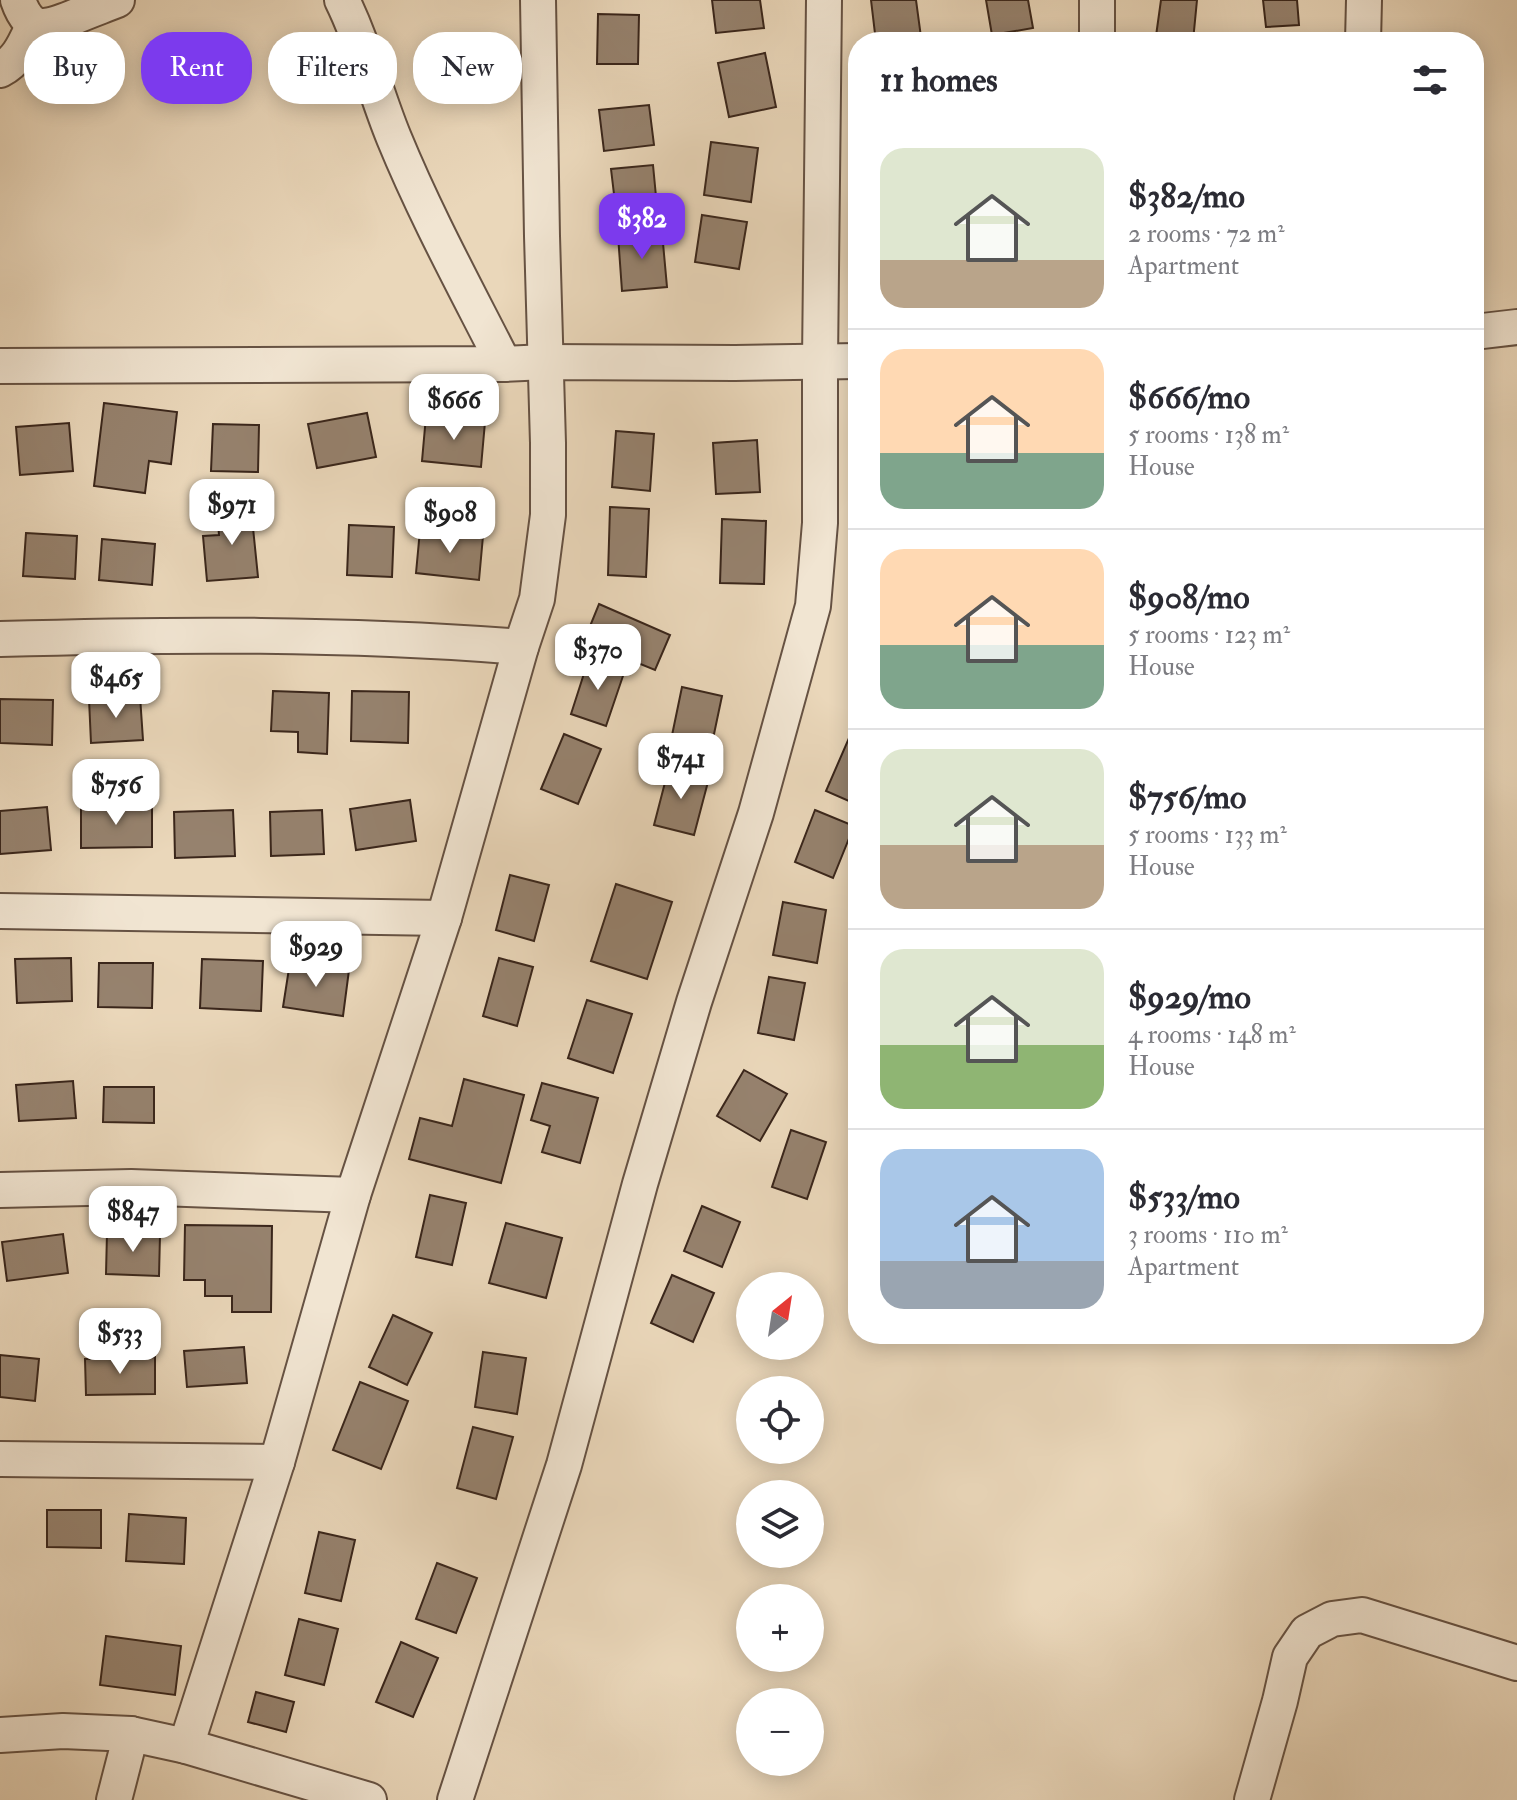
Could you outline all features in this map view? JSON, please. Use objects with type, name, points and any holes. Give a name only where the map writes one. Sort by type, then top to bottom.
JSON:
[{"type":"street","points":[[0,70],[18,56],[26,12],[49,27],[117,0]]},
{"type":"street","points":[[342,0],[355,26],[393,135],[424,208],[504,364]]},
{"type":"street","points":[[186,1746],[277,1462],[353,1195],[444,918],[537,599],[548,515],[538,0]]},
{"type":"street","points":[[455,1800],[564,1465],[640,1184],[694,1002],[756,813],[810,621],[820,523],[824,0]]},
{"type":"street","points":[[1097,0],[1097,32]]},
{"type":"street","points":[[1363,32],[1364,0]]},
{"type":"street","points":[[1484,331],[1517,327]]},
{"type":"street","points":[[0,366],[848,361]]},
{"type":"street","points":[[0,639],[172,635],[433,640],[521,647]]},
{"type":"street","points":[[0,911],[444,918]]},
{"type":"street","points":[[0,1190],[131,1187],[353,1195]]},
{"type":"street","points":[[0,1459],[277,1462]]},
{"type":"street","points":[[1252,1800],[1290,1657],[1307,1632],[1332,1619],[1362,1615],[1517,1663]]},
{"type":"street","points":[[0,1735],[63,1731],[131,1734],[186,1746],[369,1800]]},
{"type":"street","points":[[114,1800],[131,1734]]},
{"type":"building","points":[[712,0],[760,0],[764,28],[716,33]]},
{"type":"building","points":[[871,0],[916,0],[920,32],[875,32]]},
{"type":"building","points":[[986,0],[1028,0],[1033,28],[991,32]]},
{"type":"building","points":[[1161,0],[1197,0],[1194,32],[1157,32]]},
{"type":"building","points":[[1263,0],[1297,0],[1299,25],[1266,27]]},
{"type":"building","points":[[598,14],[639,15],[638,64],[597,64]]},
{"type":"building","points":[[765,53],[776,107],[729,117],[718,63]]},
{"type":"building","points":[[649,105],[654,145],[604,151],[599,110]]},
{"type":"building","points":[[711,142],[758,148],[751,202],[704,195]]},
{"type":"building","points":[[653,165],[657,207],[616,211],[611,169]]},
{"type":"building","points":[[702,215],[747,222],[739,269],[695,262]]},
{"type":"building","points":[[662,232],[667,287],[622,291],[618,235]]},
{"type":"building","points":[[104,403],[177,412],[171,464],[149,461],[145,493],[94,486]]},
{"type":"building","points":[[367,413],[376,457],[317,468],[308,424]]},
{"type":"building","points":[[426,416],[485,422],[481,467],[422,461]]},
{"type":"building","points":[[69,423],[73,471],[20,475],[16,427]]},
{"type":"building","points":[[213,424],[259,425],[258,472],[211,471]]},
{"type":"building","points":[[616,431],[654,434],[650,491],[612,487]]},
{"type":"building","points":[[757,440],[760,492],[716,494],[713,443]]},
{"type":"building","points":[[610,507],[649,509],[646,577],[608,575]]},
{"type":"building","points":[[251,508],[258,577],[207,581],[203,536],[219,535],[217,511]]},
{"type":"building","points":[[722,519],[766,521],[764,584],[720,583]]},
{"type":"building","points":[[349,525],[394,527],[392,577],[347,575]]},
{"type":"building","points":[[420,530],[483,536],[479,580],[416,573]]},
{"type":"building","points":[[26,533],[77,536],[75,579],[23,576]]},
{"type":"building","points":[[102,539],[155,544],[152,585],[99,580]]},
{"type":"building","points":[[599,604],[670,635],[655,670],[584,641]]},
{"type":"building","points":[[589,658],[625,670],[606,726],[571,714]]},
{"type":"building","points":[[682,687],[722,696],[710,753],[670,745]]},
{"type":"building","points":[[273,691],[329,693],[327,754],[298,752],[298,732],[271,731]]},
{"type":"building","points":[[352,691],[409,692],[408,743],[351,741]]},
{"type":"building","points":[[140,696],[143,740],[91,743],[89,699]]},
{"type":"building","points":[[0,699],[53,700],[52,745],[0,743]]},
{"type":"building","points":[[564,734],[601,749],[578,804],[541,789]]},
{"type":"building","points":[[848,740],[848,801],[826,791]]},
{"type":"building","points":[[669,767],[709,778],[694,835],[654,825]]},
{"type":"building","points":[[410,800],[416,841],[356,850],[350,809]]},
{"type":"building","points":[[81,806],[152,806],[152,847],[81,848]]},
{"type":"building","points":[[47,807],[51,850],[0,854],[0,811]]},
{"type":"building","points":[[233,810],[235,856],[175,858],[174,812]]},
{"type":"building","points":[[322,810],[324,854],[271,856],[270,812]]},
{"type":"building","points":[[815,810],[848,824],[848,841],[833,878],[795,862]]},
{"type":"building","points":[[510,875],[549,885],[534,941],[496,930]]},
{"type":"building","points":[[616,884],[672,902],[647,979],[591,961]]},
{"type":"building","points":[[783,902],[826,910],[817,963],[773,955]]},
{"type":"building","points":[[71,958],[72,1001],[17,1003],[15,959]]},
{"type":"building","points":[[499,958],[533,967],[517,1026],[483,1016]]},
{"type":"building","points":[[202,959],[263,961],[261,1011],[200,1008]]},
{"type":"building","points":[[290,962],[349,970],[343,1016],[283,1007]]},
{"type":"building","points":[[99,963],[153,963],[152,1008],[98,1007]]},
{"type":"building","points":[[769,977],[805,983],[794,1040],[758,1033]]},
{"type":"building","points":[[587,1000],[632,1014],[613,1073],[568,1058]]},
{"type":"building","points":[[744,1070],[787,1094],[760,1141],[717,1116]]},
{"type":"building","points":[[464,1079],[524,1095],[501,1183],[409,1159],[420,1118],[452,1126]]},
{"type":"building","points":[[73,1081],[76,1118],[19,1121],[16,1085]]},
{"type":"building","points":[[542,1083],[598,1098],[580,1163],[542,1152],[550,1126],[531,1120]]},
{"type":"building","points":[[104,1087],[154,1087],[154,1123],[103,1122]]},
{"type":"building","points":[[791,1130],[826,1142],[807,1199],[772,1187]]},
{"type":"building","points":[[430,1195],[466,1203],[452,1265],[416,1257]]},
{"type":"building","points":[[702,1206],[740,1222],[722,1267],[684,1251]]},
{"type":"building","points":[[506,1223],[562,1238],[546,1298],[489,1283]]},
{"type":"building","points":[[185,1225],[272,1226],[271,1312],[232,1312],[232,1296],[205,1296],[205,1280],[184,1280]]},
{"type":"building","points":[[107,1233],[160,1235],[159,1276],[106,1274]]},
{"type":"building","points":[[63,1234],[68,1273],[7,1281],[2,1242]]},
{"type":"building","points":[[672,1275],[714,1293],[693,1342],[651,1323]]},
{"type":"building","points":[[393,1315],[432,1333],[407,1385],[369,1367]]},
{"type":"building","points":[[244,1347],[247,1383],[187,1387],[184,1351]]},
{"type":"building","points":[[483,1352],[526,1358],[517,1414],[475,1407]]},
{"type":"building","points":[[0,1355],[39,1359],[35,1401],[0,1397]]},
{"type":"building","points":[[155,1357],[155,1394],[86,1395],[85,1359]]},
{"type":"building","points":[[360,1382],[408,1401],[381,1469],[333,1450]]},
{"type":"building","points":[[473,1427],[513,1437],[496,1499],[457,1488]]},
{"type":"building","points":[[47,1510],[101,1510],[101,1548],[47,1547]]},
{"type":"building","points":[[129,1514],[186,1518],[184,1564],[126,1561]]},
{"type":"building","points":[[319,1532],[355,1540],[341,1601],[305,1593]]},
{"type":"building","points":[[437,1563],[477,1578],[456,1633],[416,1619]]},
{"type":"building","points":[[299,1619],[338,1629],[324,1685],[285,1675]]},
{"type":"building","points":[[106,1636],[181,1646],[175,1695],[100,1685]]},
{"type":"building","points":[[401,1642],[438,1658],[413,1717],[376,1702]]},
{"type":"building","points":[[256,1692],[294,1702],[286,1732],[248,1722]]}]
